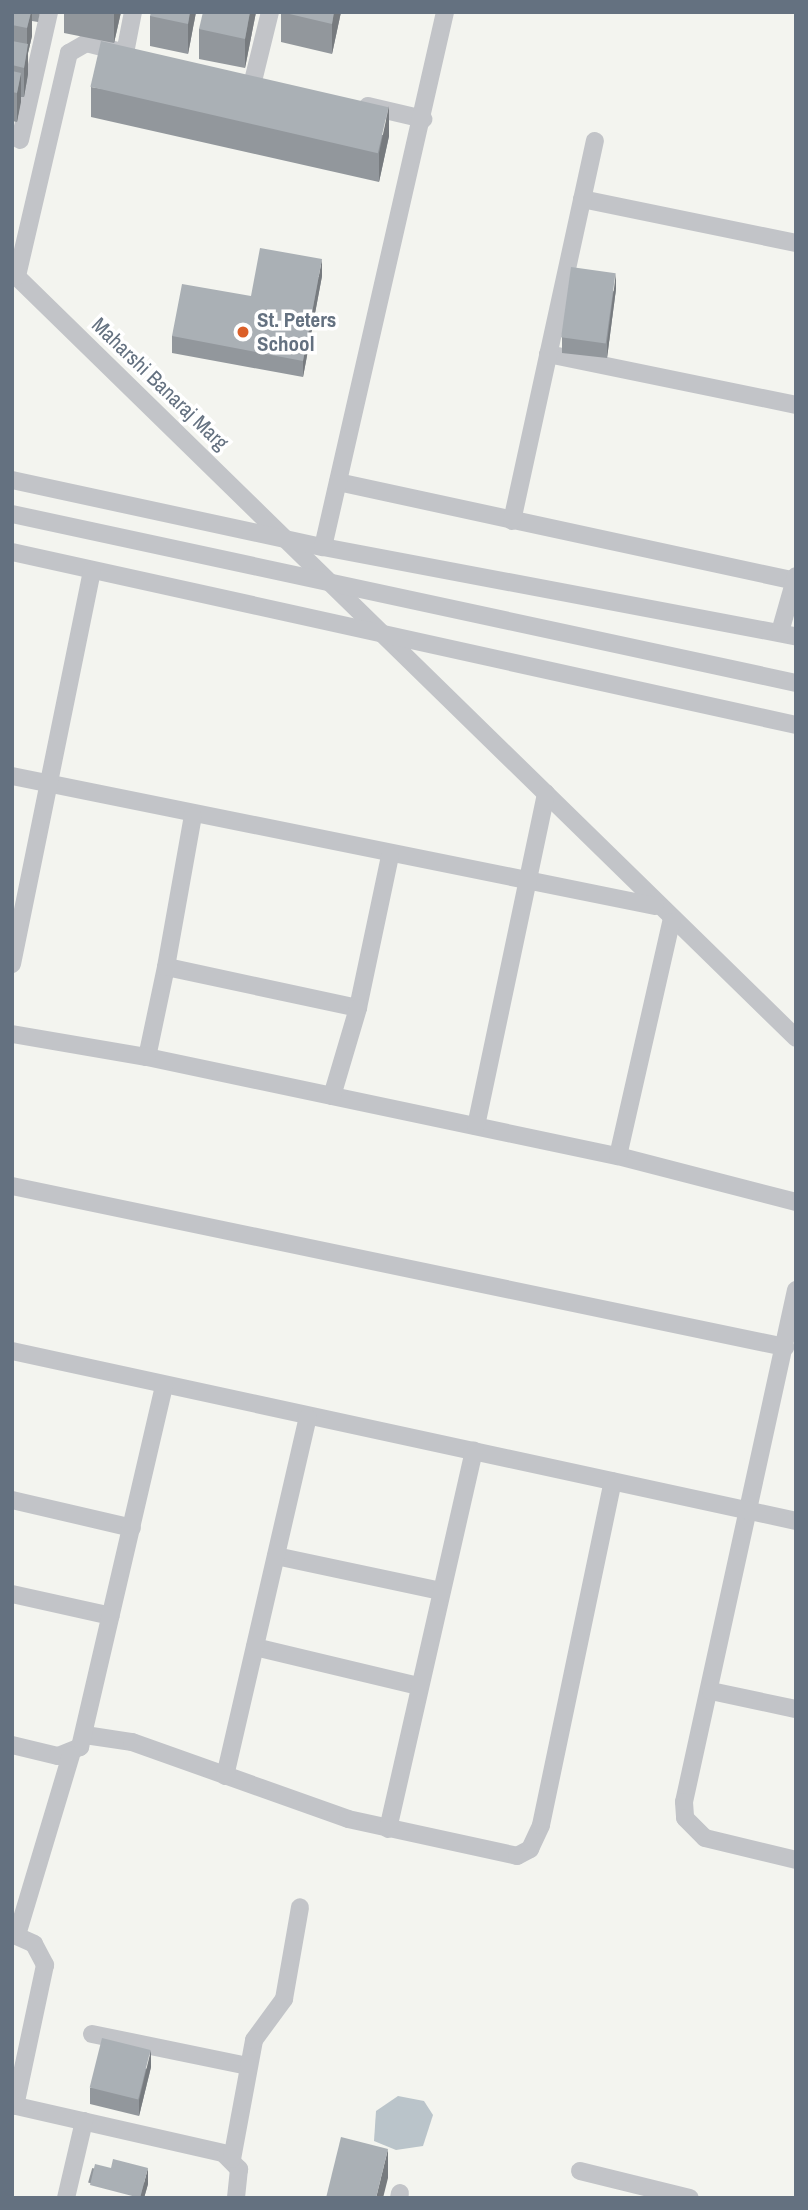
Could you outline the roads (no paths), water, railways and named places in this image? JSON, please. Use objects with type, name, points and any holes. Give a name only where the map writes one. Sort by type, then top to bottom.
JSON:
[{"type":"street","points":[[20,140],[20,100],[36,70],[49,12]]},
{"type":"street","points":[[125,53],[133,12]]},
{"type":"street","points":[[253,81],[270,12]]},
{"type":"street","points":[[323,547],[423,118],[445,12]]},
{"type":"street","points":[[23,27],[44,32]]},
{"type":"street","points":[[14,274],[69,52],[86,43],[148,58]]},
{"type":"street","points":[[12,65],[36,70]]},
{"type":"street","points":[[231,76],[279,87]]},
{"type":"street","points":[[345,101],[423,118]]},
{"type":"street","points":[[512,521],[594,141]]},
{"type":"street","points":[[582,199],[796,243]]},
{"type":"street","name":"Maharshi Banaraj Marg","points":[[14,274],[274,531],[382,632],[546,793],[671,922],[796,1038]]},
{"type":"street","points":[[548,354],[796,405]]},
{"type":"street","points":[[12,480],[274,531],[323,547],[788,634],[795,579],[338,482]]},
{"type":"street","points":[[12,514],[796,683]]},
{"type":"street","points":[[12,552],[796,725]]},
{"type":"street","points":[[12,964],[92,570]]},
{"type":"street","points":[[12,776],[390,856],[655,906]]},
{"type":"street","points":[[476,1126],[546,793]]},
{"type":"street","points":[[147,1056],[194,816]]},
{"type":"street","points":[[332,1096],[358,1008],[390,856]]},
{"type":"street","points":[[618,1156],[671,922]]},
{"type":"street","points":[[166,967],[358,1008]]},
{"type":"street","points":[[12,1034],[147,1056],[618,1156],[796,1202]]},
{"type":"street","points":[[12,1186],[789,1338]]},
{"type":"street","points":[[796,1290],[789,1338],[685,1818],[705,1838],[796,1860]]},
{"type":"street","points":[[12,1351],[796,1521]]},
{"type":"street","points":[[164,1386],[85,1735],[71,1755],[15,1935],[42,1952],[45,1965],[14,2106],[232,2159],[239,2169],[236,2198]]},
{"type":"street","points":[[225,1776],[308,1417]]},
{"type":"street","points":[[388,1829],[474,1451]]},
{"type":"street","points":[[85,1735],[132,1742],[225,1776],[388,1829],[517,1856],[535,1843],[613,1481]]},
{"type":"street","points":[[12,1500],[132,1528]]},
{"type":"street","points":[[276,1556],[441,1591]]},
{"type":"street","points":[[12,1594],[111,1616]]},
{"type":"street","points":[[254,1647],[419,1686]]},
{"type":"street","points":[[712,1691],[796,1709]]},
{"type":"street","points":[[12,1745],[71,1755]]},
{"type":"street","points":[[232,2159],[254,2040],[284,1999],[300,1908]]},
{"type":"street","points":[[92,2034],[248,2066]]},
{"type":"street","points":[[66,2198],[84,2121]]},
{"type":"street","points":[[580,2171],[690,2198]]},
{"type":"place","name":"St. Peters School","points":[[243,332]]}]
